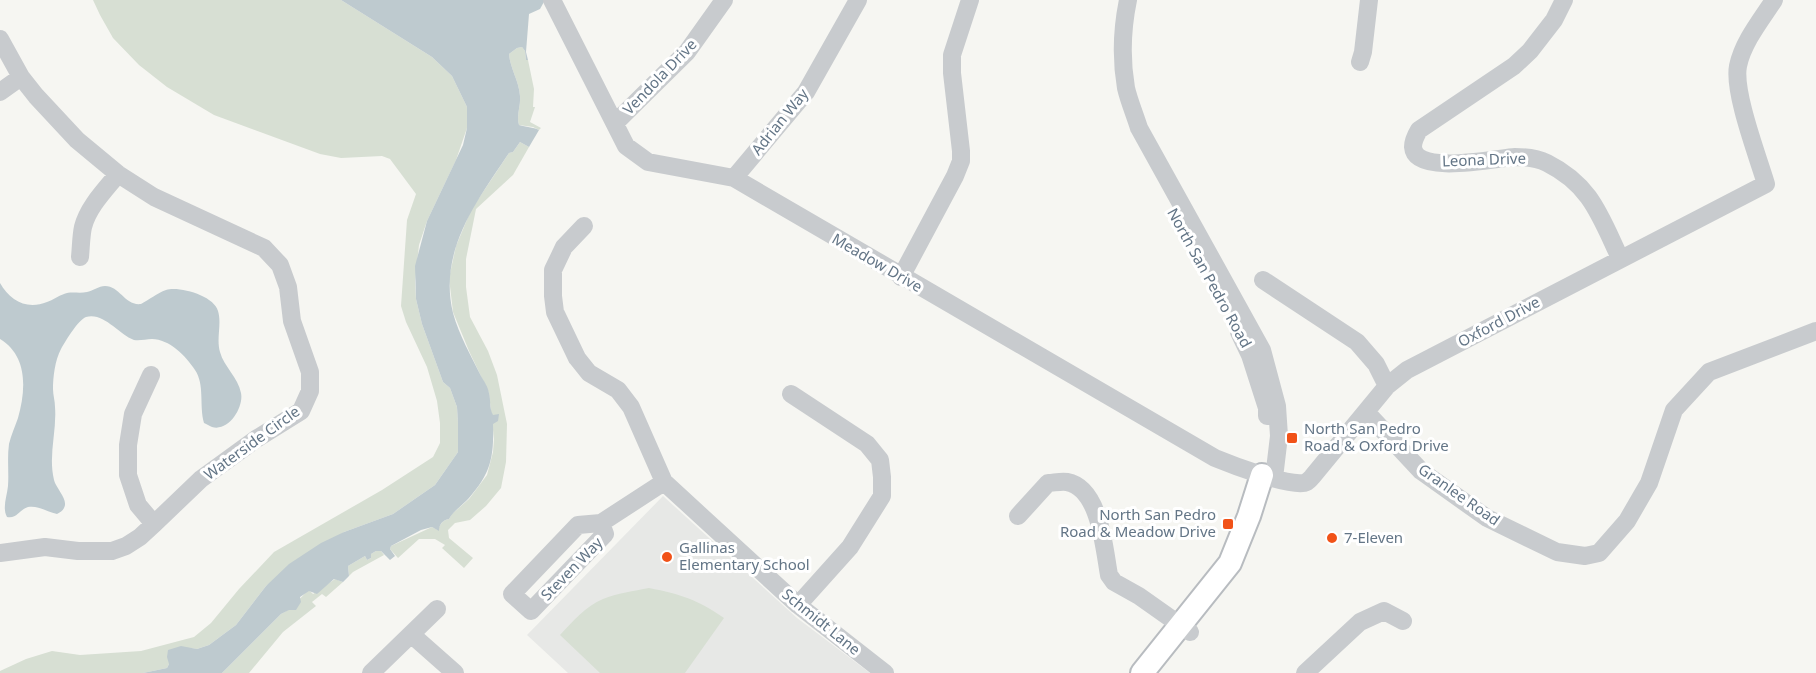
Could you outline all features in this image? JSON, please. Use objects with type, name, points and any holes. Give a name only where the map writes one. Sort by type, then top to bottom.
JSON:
[{"type":"main road","name":"North San Pedro Road","points":[[1142,673],[1242,565],[1262,521],[1268,476]]},
{"type":"main road","name":"North San Pedro Road","points":[[1158,673],[1185,629]]},
{"type":"street","name":"Vendola Drive","points":[[615,123],[687,52],[724,0]]},
{"type":"street","name":"Adrian Way","points":[[734,178],[806,92],[858,0]]},
{"type":"street","points":[[901,277],[956,176],[961,161],[952,55],[970,0]]},
{"type":"street","name":"North San Pedro Road","points":[[1116,0],[1112,57],[1116,90],[1129,132],[1250,355],[1267,408],[1268,476]]},
{"type":"street","name":"North San Pedro Road","points":[[1128,0],[1124,22],[1123,56],[1126,88],[1139,128],[1262,350],[1277,406],[1279,436],[1268,476]]},
{"type":"street","points":[[1360,62],[1369,0]]},
{"type":"street","name":"Leona Drive","points":[[1563,0],[1554,20],[1530,51],[1514,66],[1419,130],[1413,144],[1414,151],[1426,161],[1441,163],[1517,157],[1533,158],[1545,162],[1588,194],[1620,258]]},
{"type":"street","name":"Oxford Drive","points":[[1268,476],[1295,483],[1306,482],[1387,386],[1407,370],[1766,184],[1741,100],[1737,78],[1743,52],[1774,0]]},
{"type":"street","name":"Meadow Drive","points":[[553,2],[626,146],[648,162],[734,178],[1215,459],[1242,470],[1268,476]]},
{"type":"street","name":"Waterside Circle","points":[[0,39],[21,77],[36,96],[77,140],[118,174],[154,197],[264,248],[273,256],[280,265],[288,286],[292,321],[310,372],[310,391],[301,411],[256,439],[201,479],[140,537],[112,551],[45,547],[0,553]]},
{"type":"street","points":[[0,92],[21,77]]},
{"type":"street","points":[[80,256],[83,227],[89,213],[97,199],[118,174]]},
{"type":"street","name":"Schmidt Lane","points":[[584,226],[564,247],[553,270],[555,312],[577,358],[589,373],[618,390],[631,406],[664,482],[798,605],[885,673]]},
{"type":"street","points":[[1263,280],[1357,342],[1376,364],[1387,386]]},
{"type":"street","name":"Granlee Road","points":[[1366,412],[1421,471],[1487,518],[1557,552],[1585,556],[1599,553],[1627,521],[1649,483],[1674,410],[1709,372],[1816,331]]},
{"type":"street","points":[[151,375],[133,414],[128,445],[128,475],[138,505],[154,524]]},
{"type":"street","points":[[791,394],[867,444],[880,460],[882,477],[882,496],[850,547],[798,605]]},
{"type":"street","name":"Steven Way","points":[[602,523],[605,534],[531,611],[512,594],[578,525],[602,523],[664,482]]},
{"type":"street","points":[[1018,516],[1048,483],[1066,482],[1081,488],[1096,509],[1109,575],[1114,582],[1139,596],[1185,629]]},
{"type":"street","points":[[371,673],[437,609]]},
{"type":"street","points":[[1305,673],[1360,622],[1384,611],[1403,621]]},
{"type":"street","points":[[412,635],[455,673]]},
{"type":"shaded area","points":[[93,0],[341,0],[432,57],[452,76],[467,107],[467,128],[456,160],[427,221],[419,245],[415,281],[416,299],[422,324],[443,382],[450,388],[457,407],[458,452],[435,485],[393,514],[344,532],[266,586],[236,625],[209,645],[197,649],[190,648],[167,668],[143,673],[0,673],[26,659],[52,651],[80,655],[141,651],[194,637],[211,623],[274,552],[382,490],[433,457],[440,443],[437,401],[427,367],[401,306],[407,220],[416,194],[390,159],[382,156],[341,158],[320,154],[214,115],[167,87],[139,65],[113,38]]},
{"type":"shaded area","points":[[341,0],[545,0],[540,9],[529,14],[526,52],[528,60],[526,60],[522,47],[509,54],[519,90],[519,125],[539,130],[529,147],[520,142],[513,152],[509,153],[473,208],[463,228],[451,269],[450,290],[453,313],[488,389],[493,415],[499,414],[498,421],[493,424],[490,464],[476,489],[449,519],[442,523],[439,531],[432,527],[421,530],[391,546],[390,549],[395,556],[390,560],[381,551],[376,551],[371,554],[371,558],[367,560],[365,556],[348,566],[349,576],[343,582],[334,579],[317,594],[309,591],[300,597],[301,602],[296,610],[289,610],[281,614],[222,673],[143,673],[167,668],[168,650],[181,646],[197,649],[209,645],[236,625],[266,586],[289,564],[321,543],[393,514],[435,485],[458,452],[457,407],[450,388],[443,382],[422,324],[416,299],[415,266],[427,221],[463,145],[467,128],[467,107],[452,76],[432,57]]},
{"type":"shaded area","points":[[522,47],[526,60],[528,60],[534,89],[533,107],[535,107],[530,122],[541,128],[539,130],[519,125],[518,121],[519,90],[509,54]]},
{"type":"shaded area","points":[[520,142],[529,147],[513,175],[476,209],[466,259],[466,287],[470,317],[488,351],[497,375],[507,424],[506,462],[501,488],[470,520],[455,523],[448,530],[449,538],[473,558],[464,568],[442,548],[445,545],[435,539],[419,539],[398,558],[390,549],[391,546],[432,527],[438,530],[445,520],[449,519],[469,499],[487,475],[494,439],[489,393],[453,312],[449,278],[456,246],[471,210],[509,153],[513,152]]},
{"type":"shaded area","points":[[0,283],[14,299],[33,305],[47,302],[67,293],[87,292],[105,286],[115,289],[135,304],[141,304],[166,290],[179,289],[196,293],[210,301],[218,311],[220,352],[241,393],[238,411],[224,426],[218,428],[204,423],[200,382],[182,354],[165,342],[152,339],[134,340],[105,320],[93,316],[86,317],[61,349],[54,374],[55,416],[52,471],[65,507],[57,514],[28,507],[13,517],[7,517],[5,506],[9,444],[21,407],[23,385],[20,364],[16,355],[0,339]]},
{"type":"shaded area","name":"Gallinas Elementary School","points":[[663,496],[797,618],[870,673],[568,673],[527,635]]},
{"type":"shaded area","points":[[381,551],[384,555],[349,576],[348,566],[365,556],[367,560],[371,558],[371,554]]},
{"type":"shaded area","points":[[335,579],[343,582],[326,597],[322,594],[312,602],[316,606],[283,632],[249,673],[222,673],[281,614],[309,590],[313,594]]},
{"type":"shaded area","points":[[649,588],[689,598],[724,618],[685,673],[600,673],[560,635],[597,602],[614,595]]},
{"type":"place","name":"North San Pedro Road & Oxford Drive","points":[[1292,438]]},
{"type":"place","name":"North San Pedro Road & Meadow Drive","points":[[1228,524]]},
{"type":"place","name":"7-Eleven","points":[[1332,538]]},
{"type":"place","name":"Gallinas Elementary School","points":[[667,557]]}]
